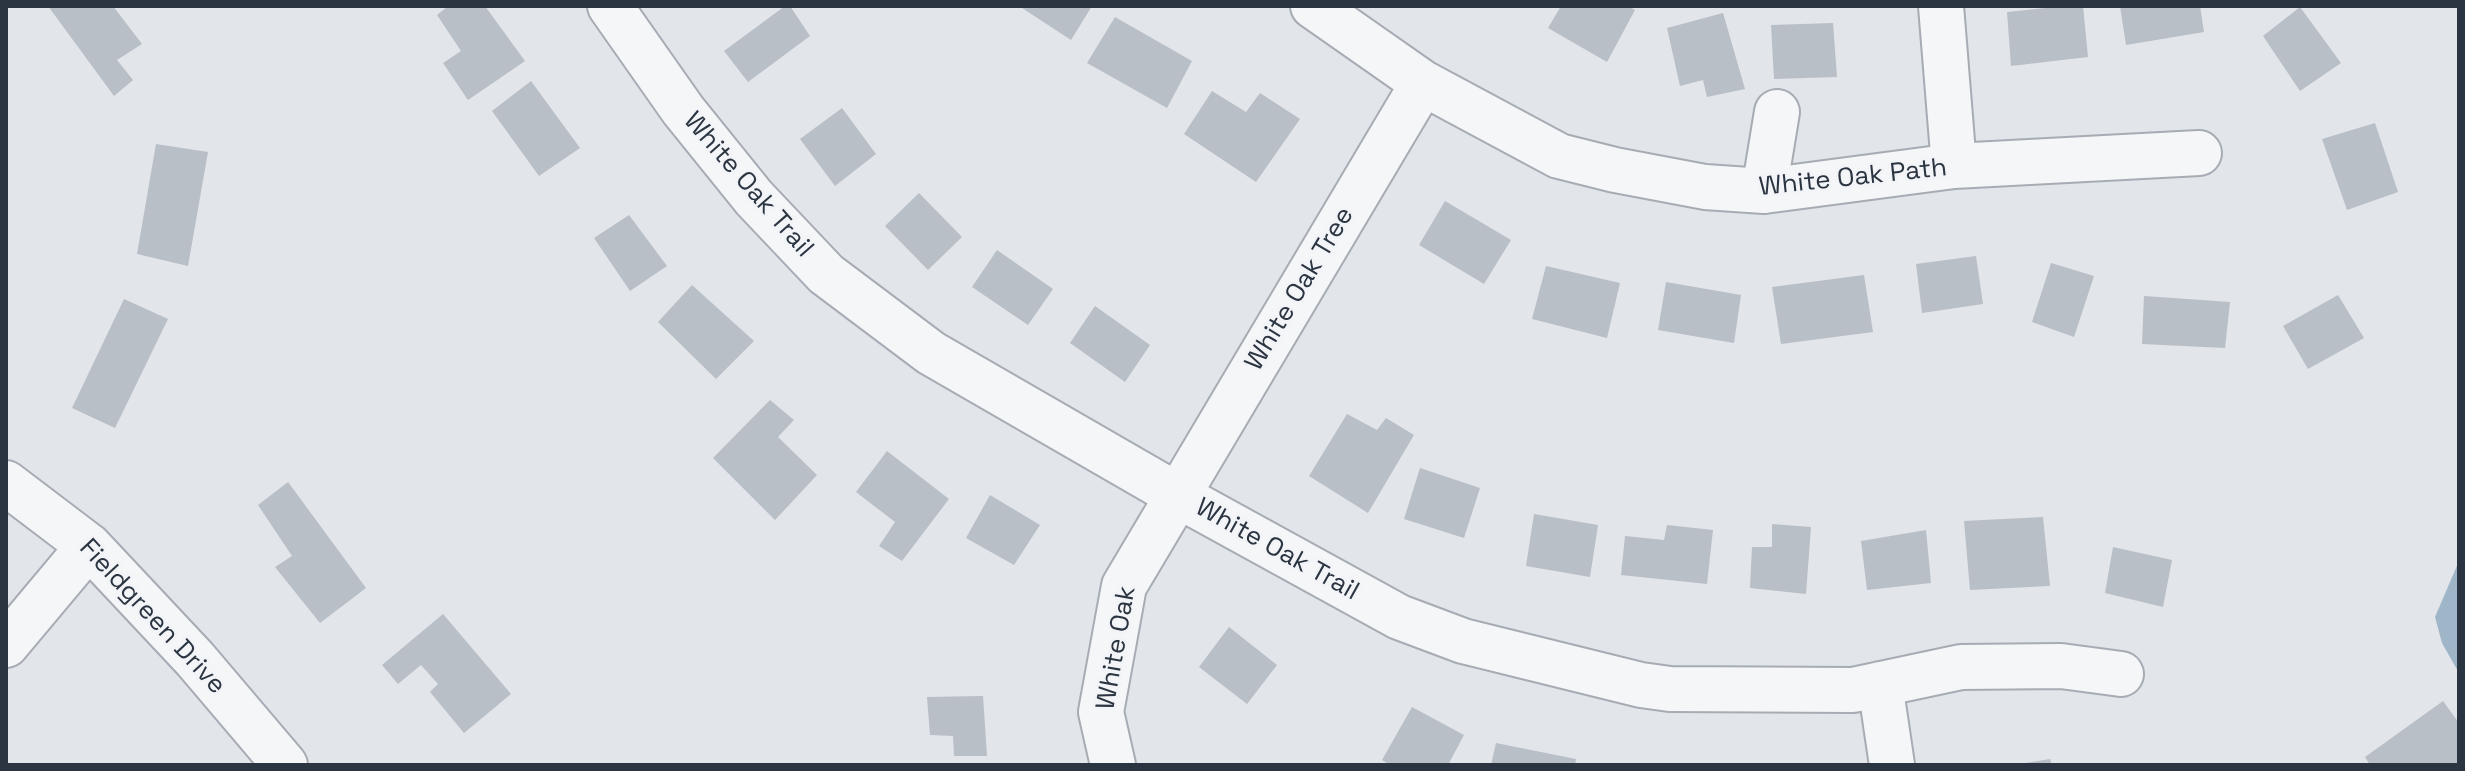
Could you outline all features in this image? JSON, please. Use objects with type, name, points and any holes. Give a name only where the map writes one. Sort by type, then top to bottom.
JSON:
[{"type":"street","name":"White Oak Trail","points":[[610,6],[700,132],[754,198],[826,274],[931,353],[1331,582],[1399,617],[1463,641],[1641,685],[1670,689],[1853,690],[1961,667],[2061,666],[2121,674]]},
{"type":"street","name":"White Oak Path","points":[[1313,6],[1423,83],[1559,156],[1705,187],[1764,191],[1954,166],[2199,153]]},
{"type":"street","points":[[1941,6],[1954,166]]},
{"type":"street","name":"White Oak Tree","points":[[1177,495],[1423,83]]},
{"type":"street","points":[[1764,191],[1777,112]]},
{"type":"street","name":"Fieldgreen Drive","points":[[6,483],[89,546],[195,659],[285,765]]},
{"type":"street","name":"White Oak","points":[[1113,765],[1101,712],[1124,586],[1177,495]]},
{"type":"street","points":[[6,645],[89,546]]},
{"type":"street","points":[[1880,684],[1892,765]]},
{"type":"water","points":[[2459,561],[2459,673],[2442,643],[2435,617]]},
{"type":"building","points":[[48,6],[113,6],[142,44],[117,60],[133,80],[114,96]]},
{"type":"building","points":[[448,6],[485,6],[525,61],[468,100],[443,63],[461,51],[437,15]]},
{"type":"building","points":[[785,6],[790,6],[810,36],[748,82],[724,51]]},
{"type":"building","points":[[1019,6],[1092,6],[1071,40]]},
{"type":"building","points":[[1561,6],[1628,6],[1635,10],[1607,62],[1548,28]]},
{"type":"building","points":[[2083,6],[2088,57],[2011,66],[2007,12]]},
{"type":"building","points":[[2120,6],[2200,6],[2204,32],[2126,45]]},
{"type":"building","points":[[2300,7],[2341,63],[2300,91],[2263,36]]},
{"type":"building","points":[[1723,13],[1745,89],[1707,97],[1703,80],[1680,86],[1667,28]]},
{"type":"building","points":[[1115,17],[1192,61],[1167,108],[1087,63]]},
{"type":"building","points":[[1833,23],[1837,77],[1774,79],[1771,25]]},
{"type":"building","points":[[531,81],[580,148],[539,176],[492,111]]},
{"type":"building","points":[[1212,91],[1246,112],[1260,93],[1300,119],[1256,182],[1184,134]]},
{"type":"building","points":[[842,108],[876,154],[835,186],[800,139]]},
{"type":"building","points":[[2375,123],[2398,192],[2347,210],[2322,139]]},
{"type":"building","points":[[156,144],[208,152],[188,266],[137,254]]},
{"type":"building","points":[[919,193],[962,237],[928,270],[885,226]]},
{"type":"building","points":[[1445,201],[1511,240],[1484,284],[1419,245]]},
{"type":"building","points":[[629,215],[667,266],[630,291],[594,238]]},
{"type":"building","points":[[997,250],[1053,289],[1028,325],[972,287]]},
{"type":"building","points":[[1976,256],[1983,304],[1922,313],[1916,264]]},
{"type":"building","points":[[2051,263],[2094,276],[2074,337],[2032,322]]},
{"type":"building","points":[[1546,266],[1620,283],[1607,338],[1532,319]]},
{"type":"building","points":[[1864,275],[1873,332],[1781,344],[1772,287]]},
{"type":"building","points":[[1666,282],[1741,295],[1734,343],[1658,330]]},
{"type":"building","points":[[692,285],[754,341],[716,379],[658,322]]},
{"type":"building","points":[[2338,295],[2364,338],[2308,369],[2283,326]]},
{"type":"building","points":[[2144,296],[2230,302],[2225,348],[2142,344]]},
{"type":"building","points":[[124,299],[168,319],[115,428],[72,408]]},
{"type":"building","points":[[1095,306],[1150,345],[1125,382],[1070,343]]},
{"type":"building","points":[[770,400],[794,420],[778,437],[817,475],[775,520],[713,458]]},
{"type":"building","points":[[1347,414],[1377,430],[1386,418],[1414,435],[1368,513],[1309,476]]},
{"type":"building","points":[[887,451],[949,499],[902,561],[879,546],[895,522],[856,492]]},
{"type":"building","points":[[1420,468],[1480,488],[1464,538],[1404,519]]},
{"type":"building","points":[[288,482],[366,588],[320,623],[275,567],[292,556],[258,505]]},
{"type":"building","points":[[990,495],[1040,525],[1014,565],[966,538]]},
{"type":"building","points":[[1534,514],[1598,525],[1590,577],[1526,566]]},
{"type":"building","points":[[2043,517],[2050,586],[1970,590],[1964,521]]},
{"type":"building","points":[[1772,524],[1811,527],[1806,594],[1750,588],[1752,547],[1772,547]]},
{"type":"building","points":[[1667,525],[1713,530],[1707,584],[1621,575],[1625,536],[1664,540]]},
{"type":"building","points":[[1926,530],[1931,583],[1867,590],[1861,541]]},
{"type":"building","points":[[2113,547],[2172,560],[2163,607],[2105,593]]},
{"type":"building","points":[[443,614],[511,694],[464,733],[430,692],[438,684],[421,665],[398,684],[382,665]]},
{"type":"building","points":[[1229,627],[1277,665],[1247,704],[1199,667]]},
{"type":"building","points":[[983,696],[987,756],[954,756],[953,736],[930,735],[927,697]]},
{"type":"building","points":[[2443,701],[2459,723],[2459,765],[2370,765],[2365,757]]},
{"type":"building","points":[[1412,707],[1464,735],[1448,765],[1390,765],[1382,760]]},
{"type":"building","points":[[1496,743],[1576,759],[1575,765],[1491,765]]},
{"type":"building","points":[[2050,759],[2052,765],[2025,765],[2025,763]]}]
